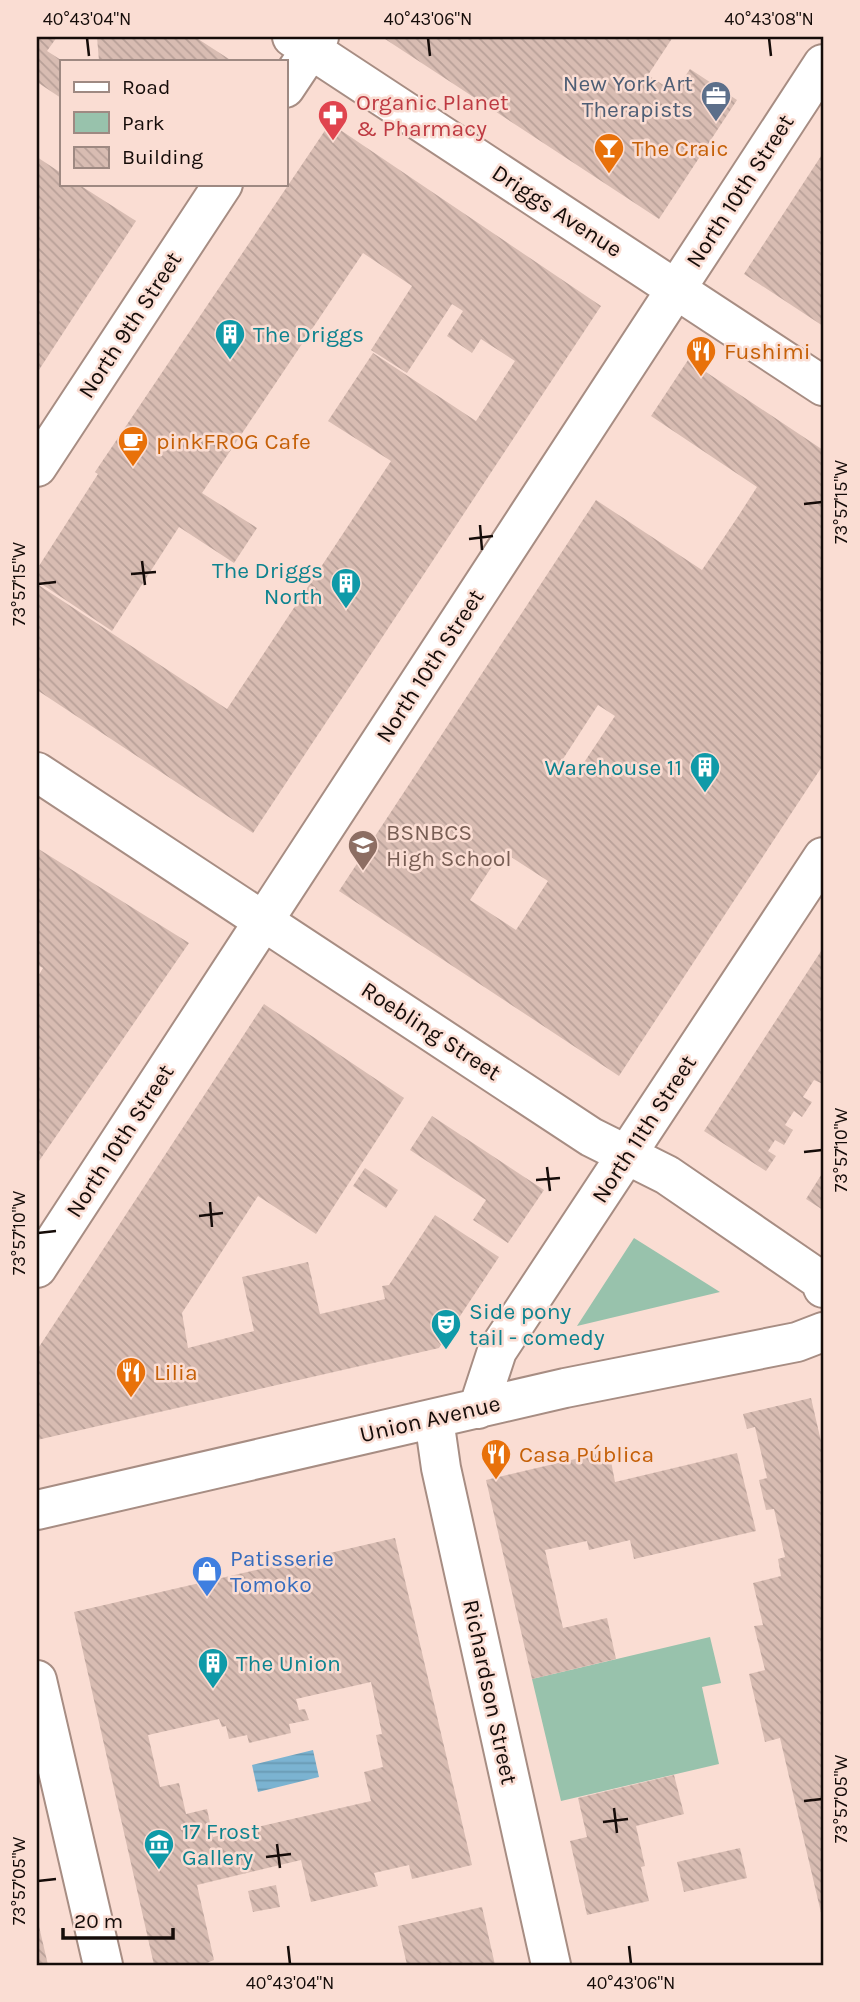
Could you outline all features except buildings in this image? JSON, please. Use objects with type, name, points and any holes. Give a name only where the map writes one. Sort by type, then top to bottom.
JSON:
[{"type":"street","points":[[287,84],[307,41]]},
{"type":"street","name":"Driggs Avenue","points":[[307,41],[823,386]]},
{"type":"street","name":"North 10th Street","points":[[37,1268],[823,64]]},
{"type":"street","name":"North 9th Street","points":[[37,467],[222,186]]},
{"type":"street","name":"Roebling Street","points":[[37,772],[592,1137],[667,1175],[820,1280],[823,1288]]},
{"type":"street","name":"North 11th Street","points":[[478,1409],[497,1351],[823,857]]},
{"type":"street","name":"Union Avenue","points":[[37,1510],[565,1388],[797,1342],[823,1332]]},
{"type":"street","name":"Richardson Street","points":[[434,1419],[441,1468],[551,1965]]},
{"type":"street","points":[[37,1680],[103,1965]]},
{"type":"green space","points":[[634,1238],[720,1292],[577,1326]]},
{"type":"green space","points":[[710,1637],[721,1683],[702,1687],[719,1764],[561,1801],[532,1679]]},
{"type":"water","points":[[313,1750],[319,1777],[258,1792],[252,1765]]},
{"type":"place","name":"New York Art Therapists","points":[[716,123]]},
{"type":"place","name":"Organic Planet & Pharmacy","points":[[333,142]]},
{"type":"place","name":"The Craic","points":[[609,175]]},
{"type":"place","name":"The Driggs","points":[[230,361]]},
{"type":"place","name":"Fushimi","points":[[701,378]]},
{"type":"place","name":"pinkFROG Cafe","points":[[133,468]]},
{"type":"place","name":"The Driggs North","points":[[346,610]]},
{"type":"place","name":"Warehouse 11","points":[[705,794]]},
{"type":"place","name":"BSNBCS High School","points":[[363,872]]},
{"type":"place","name":"Side pony tail - comedy","points":[[446,1351]]},
{"type":"place","name":"Lilia","points":[[131,1399]]},
{"type":"place","name":"Casa Pública","points":[[496,1481]]},
{"type":"place","name":"Patisserie Tomoko","points":[[207,1598]]},
{"type":"place","name":"The Union","points":[[213,1690]]},
{"type":"place","name":"17 Frost Gallery","points":[[159,1871]]}]
